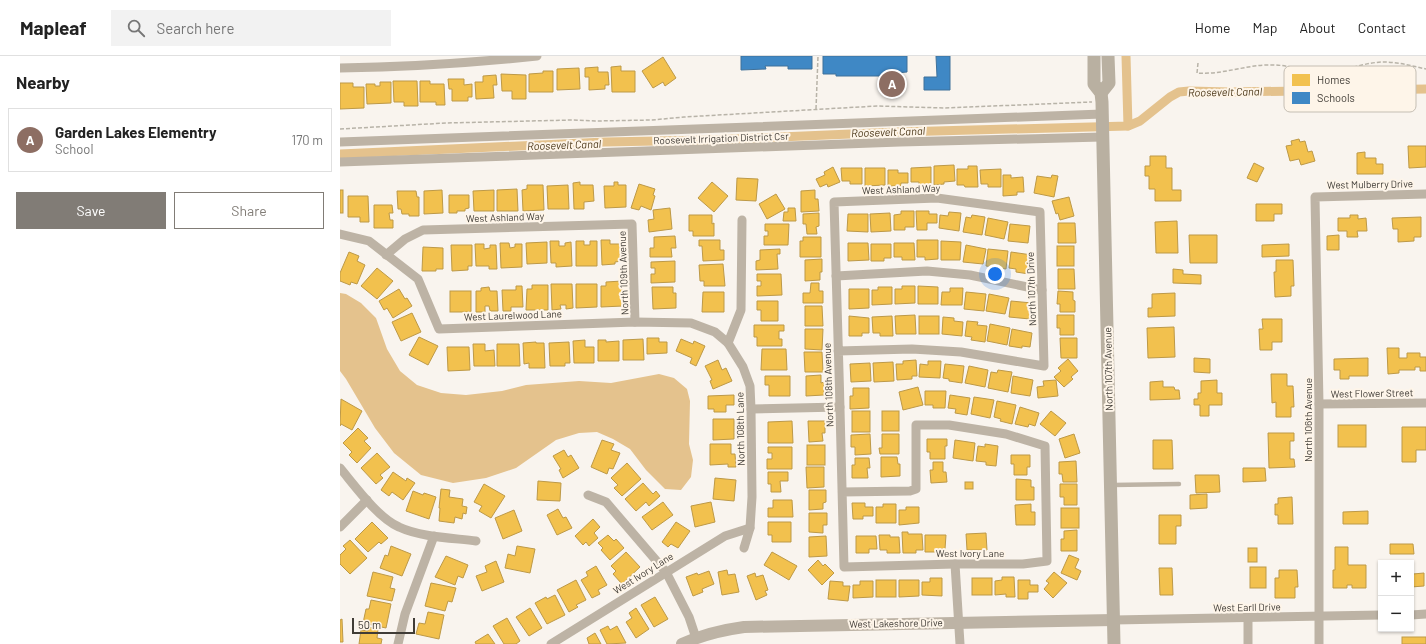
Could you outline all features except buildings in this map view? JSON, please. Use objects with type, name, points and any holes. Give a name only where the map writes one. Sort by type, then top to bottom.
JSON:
[{"type":"main road","name":"North 107th Avenue","points":[[1094,56],[1094,84],[1102,107]]},
{"type":"main road","name":"North 107th Avenue","points":[[1108,56],[1109,83],[1102,107],[1102,137],[1114,644]]},
{"type":"street","points":[[340,68],[386,67],[537,56]]},
{"type":"street","name":"Roosevelt Irrigation District Csr","points":[[340,142],[1102,107]]},
{"type":"street","name":"Roosevelt Irrigation District Csr","points":[[340,162],[900,142],[1102,137]]},
{"type":"street","name":"West Mulberry Drive","points":[[1315,196],[1426,194]]},
{"type":"street","name":"North 106th Avenue","points":[[1315,196],[1319,404],[1319,644]]},
{"type":"street","name":"West Ashland Way","points":[[834,202],[937,198],[1040,212]]},
{"type":"street","name":"North 108th Avenue","points":[[834,202],[844,567]]},
{"type":"street","name":"North 107th Drive","points":[[838,351],[912,349],[961,352],[1044,366],[1040,212]]},
{"type":"street","points":[[728,343],[741,310],[742,220]]},
{"type":"street","name":"West Ashland Way","points":[[386,255],[405,239],[423,230],[632,224]]},
{"type":"street","name":"North 109th Avenue","points":[[632,224],[635,322]]},
{"type":"street","name":"West Laurelwood Lane","points":[[340,234],[369,241],[418,279],[439,329],[635,322],[691,323],[715,332],[728,343]]},
{"type":"street","points":[[836,276],[926,271],[970,275],[1042,290]]},
{"type":"street","name":"North 108th Lane","points":[[728,343],[743,367],[750,386],[752,497],[750,528],[744,548]]},
{"type":"street","name":"West Flower Street","points":[[1319,404],[1426,403]]},
{"type":"street","points":[[751,409],[840,407]]},
{"type":"street","name":"West Ivory Lane","points":[[842,492],[910,491],[916,489],[916,426],[949,425],[1006,434],[1045,446],[1047,561],[1023,564],[844,567]]},
{"type":"street","points":[[340,468],[367,500],[385,518],[399,527],[434,536],[476,541]]},
{"type":"street","points":[[588,495],[606,502],[666,572],[686,611],[696,638]]},
{"type":"street","points":[[340,527],[367,500]]},
{"type":"street","name":"West Ivory Lane","points":[[551,644],[725,536],[750,528]]},
{"type":"street","points":[[398,644],[405,614],[434,536]]},
{"type":"street","points":[[956,564],[960,644]]},
{"type":"street","points":[[1414,615],[1426,614]]},
{"type":"street","name":"West Earll Drive","points":[[1114,620],[1378,615]]},
{"type":"street","points":[[1248,618],[1248,644]]},
{"type":"street","name":"West Lakeshore Drive","points":[[682,644],[720,631],[744,627],[1114,620]]},
{"type":"lane","points":[[1110,485],[1179,484]]},
{"type":"path","points":[[816,110],[818,56]]},
{"type":"path","points":[[1361,66],[1383,62],[1412,66]]},
{"type":"path","points":[[1198,63],[1197,73],[1210,74],[1271,65],[1284,67]]},
{"type":"path","points":[[1416,67],[1426,69]]},
{"type":"path","points":[[340,129],[511,121],[652,120],[877,106],[971,107],[990,105],[1102,107]]},
{"type":"shaded area","points":[[340,293],[346,294],[361,303],[376,318],[387,349],[400,371],[417,385],[441,393],[466,395],[502,391],[526,385],[579,381],[611,383],[659,374],[674,378],[687,389],[690,401],[689,444],[693,460],[691,477],[681,490],[665,489],[646,470],[630,449],[597,432],[579,433],[556,440],[516,468],[486,478],[453,483],[421,475],[394,453],[375,428],[340,371]]},
{"type":"waterway","points":[[1126,56],[1128,126]]},
{"type":"waterway","name":"Roosevelt Canal","points":[[1416,89],[1426,89]]},
{"type":"waterway","name":"Roosevelt Canal","points":[[340,154],[605,142],[710,140],[898,132],[1128,126],[1140,121],[1170,97],[1179,92],[1284,91]]},
{"type":"place","name":"Garden Lakes Elementry","points":[[892,84]]}]
